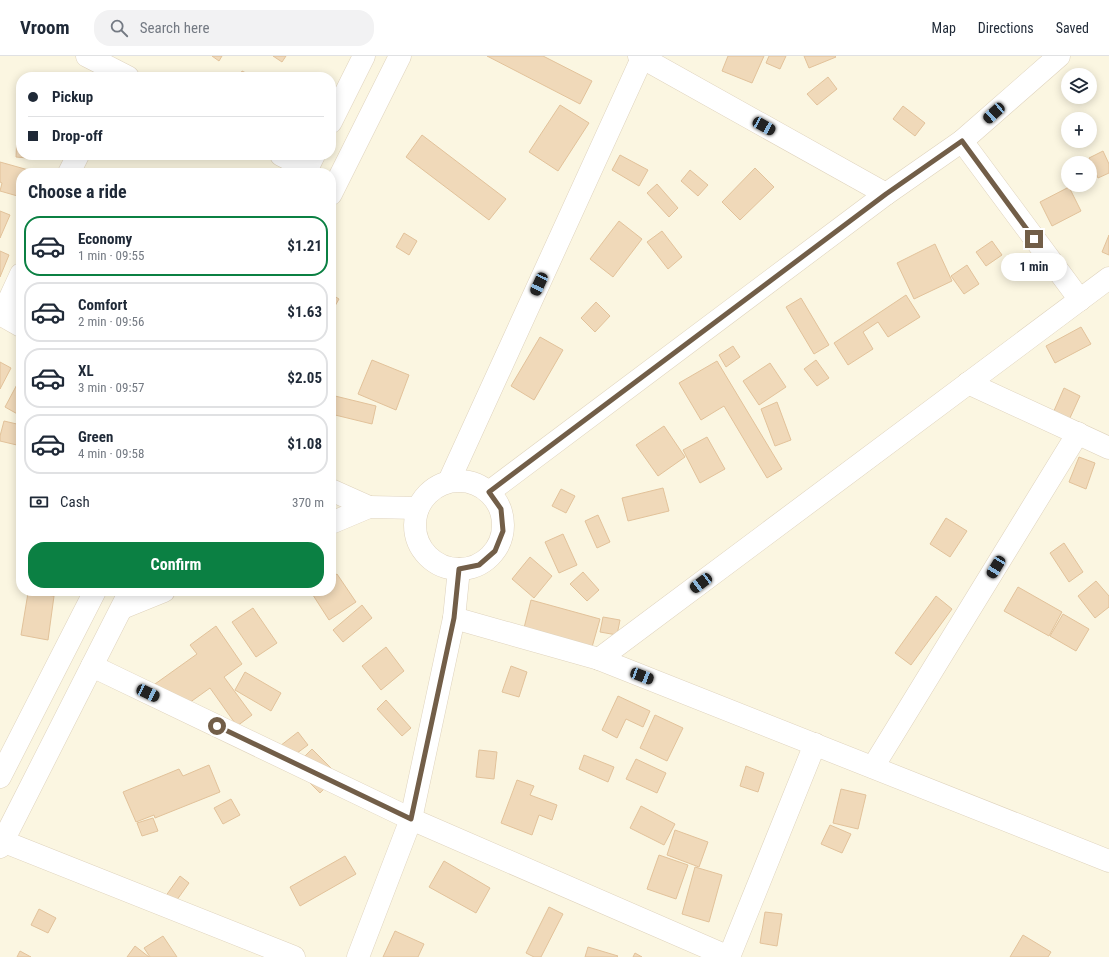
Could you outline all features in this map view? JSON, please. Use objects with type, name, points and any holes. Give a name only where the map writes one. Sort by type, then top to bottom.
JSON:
[{"type":"street","points":[[87,56],[121,70]]},
{"type":"street","points":[[336,112],[364,56]]},
{"type":"street","points":[[336,184],[400,56]]},
{"type":"street","points":[[489,492],[886,194],[962,141],[1059,56]]},
{"type":"street","points":[[449,481],[642,57],[886,194]]},
{"type":"street","points":[[962,141],[1080,300]]},
{"type":"street","points":[[294,160],[309,166]]},
{"type":"street","points":[[600,659],[1109,278]]},
{"type":"street","points":[[16,284],[1,315],[16,323]]},
{"type":"street","points":[[968,383],[1109,448]]},
{"type":"street","points":[[873,768],[1078,433]]},
{"type":"street","points":[[449,481],[470,482],[489,492],[501,509],[503,531],[495,551],[479,565],[459,569],[438,564],[422,550],[415,529],[418,508],[430,491],[449,481]]},
{"type":"street","points":[[336,492],[369,508]]},
{"type":"street","points":[[336,521],[369,508],[418,508]]},
{"type":"street","points":[[358,957],[411,819],[454,618],[459,569]]},
{"type":"street","points":[[0,777],[92,596]]},
{"type":"street","points":[[143,596],[126,600],[1,844],[294,957]]},
{"type":"street","points":[[454,618],[600,659],[1109,861]]},
{"type":"street","points":[[92,666],[411,819],[729,957],[815,744]]},
{"type":"building","points":[[212,56],[222,56],[219,61]]},
{"type":"building","points":[[273,56],[286,56],[282,62]]},
{"type":"building","points":[[487,56],[543,56],[592,81],[580,104]]},
{"type":"building","points":[[728,56],[764,56],[752,83],[722,71]]},
{"type":"building","points":[[769,56],[786,56],[780,69],[766,63]]},
{"type":"building","points":[[804,56],[835,56],[836,57],[809,68]]},
{"type":"building","points":[[828,77],[837,89],[817,105],[807,94]]},
{"type":"building","points":[[560,105],[589,123],[558,171],[529,152]]},
{"type":"building","points":[[903,106],[925,123],[915,136],[893,119]]},
{"type":"building","points":[[422,135],[506,199],[489,220],[406,157]]},
{"type":"building","points":[[1103,151],[1109,164],[1109,173],[1098,178],[1097,156],[1093,156]]},
{"type":"building","points":[[620,155],[648,170],[639,186],[612,170]]},
{"type":"building","points":[[0,162],[21,168],[16,168],[16,196],[0,191],[2,183],[0,182]]},
{"type":"building","points":[[755,168],[774,187],[740,220],[722,202]]},
{"type":"building","points":[[690,170],[708,185],[698,196],[681,181]]},
{"type":"building","points":[[657,184],[678,208],[669,217],[647,193]]},
{"type":"building","points":[[1061,191],[1072,192],[1081,211],[1052,226],[1040,202]]},
{"type":"building","points":[[0,211],[10,215],[0,238]]},
{"type":"building","points":[[619,221],[642,239],[613,277],[590,259]]},
{"type":"building","points":[[662,231],[682,257],[668,269],[647,242]]},
{"type":"building","points":[[404,233],[417,241],[409,255],[396,247]]},
{"type":"building","points":[[1109,235],[1109,255],[1102,252]]},
{"type":"building","points":[[992,241],[1002,255],[986,266],[976,252]]},
{"type":"building","points":[[935,244],[952,281],[914,299],[897,263]]},
{"type":"building","points":[[0,251],[9,255],[0,277]]},
{"type":"building","points":[[967,265],[979,284],[964,294],[951,276]]},
{"type":"building","points":[[906,295],[920,317],[888,337],[878,322],[863,332],[873,349],[848,365],[834,343]]},
{"type":"building","points":[[336,297],[339,299],[336,304]]},
{"type":"building","points":[[801,298],[829,345],[814,354],[786,307]]},
{"type":"building","points":[[596,302],[610,316],[595,332],[581,318]]},
{"type":"building","points":[[1081,327],[1091,344],[1055,363],[1046,346]]},
{"type":"building","points":[[540,337],[563,350],[534,400],[511,386]]},
{"type":"building","points":[[733,346],[740,357],[726,367],[719,355]]},
{"type":"building","points":[[372,360],[409,375],[396,410],[358,394]]},
{"type":"building","points":[[816,360],[829,378],[817,386],[804,369]]},
{"type":"building","points":[[717,361],[782,469],[767,478],[724,406],[701,420],[679,383]]},
{"type":"building","points":[[0,362],[11,368],[0,389]]},
{"type":"building","points":[[770,363],[786,387],[759,405],[743,381]]},
{"type":"building","points":[[16,386],[16,413],[5,407]]},
{"type":"building","points":[[1064,388],[1080,396],[1069,420],[1053,413]]},
{"type":"building","points":[[336,396],[376,406],[372,424],[336,415]]},
{"type":"building","points":[[777,402],[791,440],[775,446],[761,409]]},
{"type":"building","points":[[4,421],[16,424],[16,445],[0,441]]},
{"type":"building","points":[[664,426],[685,457],[658,476],[636,445]]},
{"type":"building","points":[[707,437],[725,469],[700,483],[683,450]]},
{"type":"building","points":[[1079,457],[1095,463],[1086,489],[1069,482]]},
{"type":"building","points":[[663,488],[669,511],[628,521],[622,498]]},
{"type":"building","points":[[561,489],[575,496],[566,513],[552,506]]},
{"type":"building","points":[[598,515],[610,542],[597,548],[585,521]]},
{"type":"building","points":[[946,518],[967,531],[950,557],[930,544]]},
{"type":"building","points":[[563,534],[577,565],[559,573],[545,542]]},
{"type":"building","points":[[1064,543],[1083,572],[1069,582],[1050,553]]},
{"type":"building","points":[[530,557],[552,576],[534,598],[512,579]]},
{"type":"building","points":[[583,572],[599,590],[587,601],[570,584]]},
{"type":"building","points":[[337,574],[356,602],[329,620],[314,596],[336,596]]},
{"type":"building","points":[[1096,581],[1109,596],[1109,607],[1095,618],[1078,596]]},
{"type":"building","points":[[1018,587],[1062,612],[1049,636],[1004,611]]},
{"type":"building","points":[[28,596],[54,596],[48,640],[21,635]]},
{"type":"building","points":[[936,596],[952,609],[911,665],[895,653]]},
{"type":"building","points":[[531,600],[600,619],[592,647],[524,628]]},
{"type":"building","points":[[362,605],[372,618],[343,642],[333,630]]},
{"type":"building","points":[[253,608],[277,643],[256,657],[232,622]]},
{"type":"building","points":[[1063,614],[1089,629],[1076,651],[1050,636]]},
{"type":"building","points":[[603,617],[620,620],[617,635],[600,632]]},
{"type":"building","points":[[216,626],[242,664],[224,677],[252,715],[237,726],[210,688],[175,713],[155,684],[197,654],[190,645]]},
{"type":"building","points":[[386,647],[404,671],[381,690],[362,666]]},
{"type":"building","points":[[511,666],[527,672],[519,697],[502,692]]},
{"type":"building","points":[[245,672],[281,693],[271,711],[235,690]]},
{"type":"building","points":[[618,696],[650,711],[643,727],[626,719],[617,738],[602,730]]},
{"type":"building","points":[[386,700],[411,728],[402,736],[377,709]]},
{"type":"building","points":[[655,715],[683,728],[667,761],[640,748]]},
{"type":"building","points":[[298,732],[308,745],[289,759],[280,746]]},
{"type":"building","points":[[312,749],[338,775],[320,793],[294,767]]},
{"type":"building","points":[[479,750],[497,752],[494,779],[476,777]]},
{"type":"building","points":[[584,755],[614,767],[608,782],[579,769]]},
{"type":"building","points":[[636,759],[666,773],[657,793],[626,779]]},
{"type":"building","points":[[209,765],[220,792],[155,818],[154,815],[136,822],[123,792],[179,769],[183,776]]},
{"type":"building","points":[[746,766],[764,773],[758,792],[740,786]]},
{"type":"building","points":[[517,780],[534,786],[530,795],[557,805],[552,820],[539,815],[532,835],[501,823]]},
{"type":"building","points":[[841,789],[866,795],[858,829],[833,823]]},
{"type":"building","points":[[231,799],[240,815],[223,824],[214,808]]},
{"type":"building","points":[[641,806],[675,824],[664,845],[630,828]]},
{"type":"building","points":[[153,818],[158,831],[142,836],[137,823]]},
{"type":"building","points":[[830,825],[851,834],[842,853],[821,844]]},
{"type":"building","points":[[675,830],[708,842],[699,867],[667,855]]},
{"type":"building","points":[[659,855],[688,865],[676,899],[647,889]]},
{"type":"building","points":[[345,856],[356,874],[300,906],[290,887]]},
{"type":"building","points":[[444,861],[490,888],[476,913],[429,887]]},
{"type":"building","points":[[695,867],[722,875],[709,922],[682,914]]},
{"type":"building","points":[[180,876],[189,883],[169,911],[160,904]]},
{"type":"building","points":[[549,907],[563,914],[541,957],[534,957],[526,953]]},
{"type":"building","points":[[39,909],[56,918],[48,933],[31,925]]},
{"type":"building","points":[[765,912],[782,914],[777,946],[760,943]]},
{"type":"building","points":[[395,931],[424,944],[418,957],[383,957]]},
{"type":"building","points":[[1023,935],[1051,952],[1048,957],[1010,957]]},
{"type":"building","points":[[163,936],[177,957],[150,957],[144,948]]},
{"type":"building","points":[[135,946],[149,957],[127,957]]},
{"type":"building","points":[[588,947],[618,956],[585,957]]},
{"type":"building","points":[[20,951],[31,957],[17,957]]},
{"type":"building","points":[[635,953],[642,957],[633,957]]},
{"type":"route","points":[[217,726],[411,819],[454,618],[459,569],[479,565],[495,551],[503,531],[501,509],[489,492],[886,194],[962,141],[1034,239]]}]
